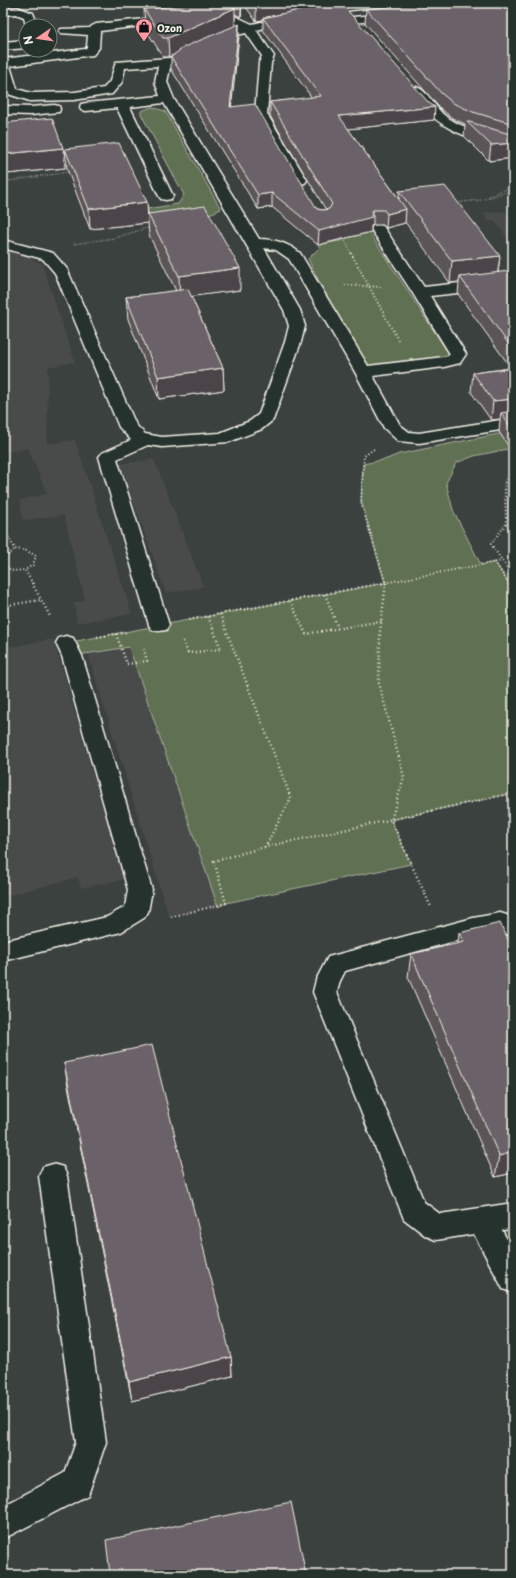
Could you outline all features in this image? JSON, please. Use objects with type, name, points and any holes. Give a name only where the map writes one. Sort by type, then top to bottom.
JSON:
[{"type":"street","points":[[211,3],[222,14],[248,27],[268,56],[265,63],[261,114],[307,193]]},
{"type":"street","points":[[3,244],[48,256],[62,272],[128,427],[139,438],[162,442],[224,438],[256,425],[267,416],[294,342],[297,326],[292,310],[254,243],[168,99],[161,82],[164,66],[233,32],[248,27],[340,6],[389,3]]},
{"type":"street","points":[[340,6],[363,31]]},
{"type":"street","points":[[3,12],[17,10],[29,15],[30,18]]},
{"type":"street","points":[[208,16],[222,14]]},
{"type":"street","points":[[353,20],[406,15]]},
{"type":"street","points":[[89,52],[93,48],[94,32],[96,28],[186,18]]},
{"type":"street","points":[[66,31],[94,32]]},
{"type":"street","points":[[3,46],[18,45]]},
{"type":"street","points":[[120,65],[116,82],[108,92],[74,96],[30,97],[12,90],[3,64],[89,52],[120,65],[172,61]]},
{"type":"street","points":[[410,84],[434,112],[444,121],[461,130],[488,139],[508,142],[513,145]]},
{"type":"street","points":[[3,115],[31,111],[168,99]]},
{"type":"street","points":[[122,104],[166,196]]},
{"type":"street","points":[[3,110],[31,111]]},
{"type":"street","points":[[363,372],[454,360],[458,354],[420,292],[378,229]]},
{"type":"street","points":[[254,243],[271,243],[285,248],[295,256],[363,372],[393,428],[404,437],[419,438],[513,422]]},
{"type":"street","points":[[420,292],[513,282]]},
{"type":"street","points":[[146,439],[108,457],[168,624]]},
{"type":"street","points":[[3,951],[113,925],[136,912],[140,890],[72,656],[66,643]]},
{"type":"street","points":[[513,927],[500,922],[472,927],[336,964],[328,980],[326,992],[414,1210],[436,1227],[513,1216]]},
{"type":"street","points":[[3,1523],[77,1484],[91,1442],[53,1176]]},
{"type":"street","points":[[482,1221],[513,1280]]},
{"type":"path","points":[[3,182],[68,172],[66,165],[74,165]]},
{"type":"path","points":[[481,200],[513,186]]},
{"type":"path","points":[[448,203],[481,200],[513,190]]},
{"type":"path","points":[[69,244],[114,238],[156,226]]},
{"type":"path","points":[[342,235],[400,345]]},
{"type":"path","points":[[399,432],[364,456],[361,502],[386,583],[382,621],[379,684],[404,777],[391,820],[443,935]]},
{"type":"path","points":[[513,471],[505,480],[506,524],[513,535]]},
{"type":"path","points":[[506,524],[491,544],[513,577]]},
{"type":"path","points":[[3,528],[15,549]]},
{"type":"path","points":[[3,560],[15,549],[25,550],[36,556],[33,565],[25,570],[13,571],[3,565]]},
{"type":"path","points":[[25,570],[40,600],[66,643],[502,561]]},
{"type":"path","points":[[495,562],[513,590]]},
{"type":"path","points":[[325,594],[338,628]]},
{"type":"path","points":[[3,606],[40,600]]},
{"type":"path","points":[[290,601],[306,634],[382,621]]},
{"type":"path","points":[[220,614],[291,798],[265,847]]},
{"type":"path","points":[[168,624],[188,654],[221,649],[208,616]]},
{"type":"path","points":[[116,634],[127,664],[147,661],[138,630]]},
{"type":"path","points":[[123,920],[155,921],[226,903],[214,861],[265,847],[513,793]]},
{"type":"shaded area","points":[[504,211],[513,220],[513,245],[494,220],[488,221],[483,213]]},
{"type":"shaded area","points":[[18,251],[42,264],[75,362],[48,367],[47,444],[75,440],[132,614],[77,623],[74,603],[85,600],[64,515],[23,520],[20,500],[47,494],[28,448],[3,453],[3,252]]},
{"type":"shaded area","points":[[154,459],[203,587],[166,593],[120,464]]},
{"type":"shaded area","points":[[513,472],[513,535],[506,524],[502,482]]},
{"type":"shaded area","points":[[53,639],[124,879],[81,888],[78,877],[3,897],[3,645],[15,646]]},
{"type":"shaded area","points":[[129,647],[218,907],[169,917],[88,654]]},
{"type":"green space","points":[[152,107],[165,111],[221,209],[205,216],[153,224],[146,209],[178,204],[184,195],[141,114],[141,111]]},
{"type":"green space","points":[[367,229],[453,360],[363,372],[308,259],[323,244],[344,240],[339,230]]},
{"type":"green space","points":[[513,431],[513,448],[474,456],[456,463],[446,483],[453,510],[481,565],[495,562],[513,590],[513,793],[391,820],[411,864],[226,903],[218,907],[129,647],[72,656],[66,643],[385,583],[361,502],[363,464],[387,459],[399,454]]},
{"type":"building","points":[[202,3],[224,3],[235,8],[168,38],[163,38],[144,9]]},
{"type":"building","points":[[331,3],[341,3],[429,103],[435,107],[339,116],[406,209],[387,214],[384,210],[373,210],[371,214],[372,217],[319,231],[272,193],[258,195],[171,57],[184,47],[239,24],[230,107],[255,104],[317,209],[329,209],[332,204],[270,102],[321,96],[263,18]]},
{"type":"building","points":[[427,3],[513,3],[513,124],[473,112],[453,103],[441,93],[366,9]]},
{"type":"building","points":[[52,118],[63,148],[5,154],[3,148],[3,123]]},
{"type":"building","points":[[466,121],[513,135],[513,143],[491,145]]},
{"type":"building","points":[[119,143],[147,202],[89,209],[65,149]]},
{"type":"building","points":[[445,186],[500,256],[452,261],[399,191]]},
{"type":"building","points":[[205,206],[240,268],[179,276],[148,214]]},
{"type":"building","points":[[509,271],[513,275],[513,350],[460,277]]},
{"type":"building","points":[[188,289],[223,368],[158,377],[126,297]]},
{"type":"building","points":[[513,368],[513,399],[493,401],[473,373]]},
{"type":"building","points":[[513,411],[513,431],[501,413]]},
{"type":"building","points":[[500,923],[513,949],[513,1152],[499,1156],[411,954],[464,942],[459,933]]},
{"type":"building","points":[[152,1045],[231,1357],[129,1382],[64,1063]]},
{"type":"building","points":[[291,1502],[306,1575],[110,1575],[106,1540]]},
{"type":"place","name":"Ozon","points":[[144,42]]}]
